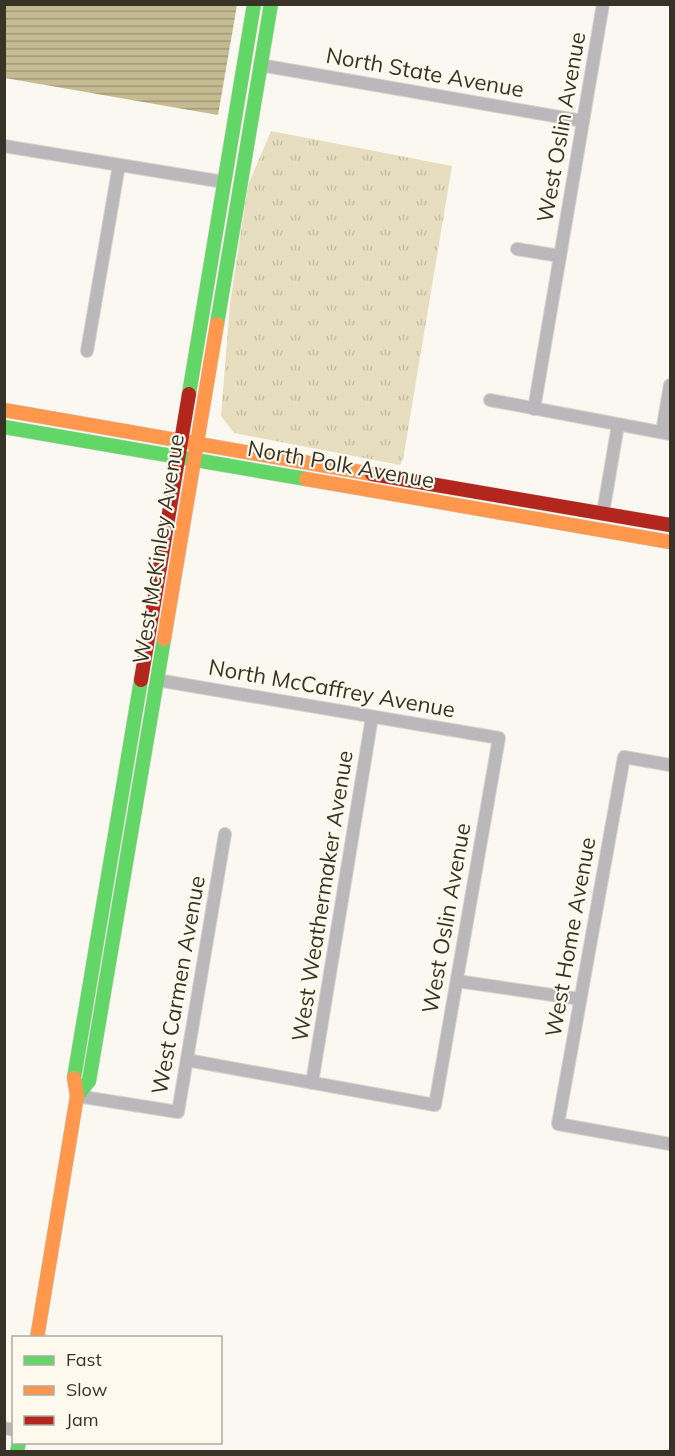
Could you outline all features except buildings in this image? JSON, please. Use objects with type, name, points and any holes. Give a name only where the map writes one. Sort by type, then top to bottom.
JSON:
[{"type":"main road","name":"West McKinley Avenue","points":[[37,1336],[77,1096],[74,1077],[254,4]]},
{"type":"main road","points":[[260,65],[255,54],[255,47],[262,4]]},
{"type":"main road","name":"West McKinley Avenue","points":[[77,1096],[89,1081],[271,4]]},
{"type":"main road","name":"North Polk Avenue","points":[[4,410],[670,525]]},
{"type":"main road","name":"North Polk Avenue","points":[[4,427],[670,542]]},
{"type":"main road","points":[[495,512],[509,507],[587,521],[603,513]]},
{"type":"main road","points":[[167,519],[166,572],[167,579],[173,580]]},
{"type":"street","name":"West Oslin Avenue","points":[[534,409],[603,4]]},
{"type":"street","name":"North State Avenue","points":[[260,65],[583,121]]},
{"type":"street","points":[[4,146],[224,182]]},
{"type":"street","points":[[87,351],[119,165]]},
{"type":"street","name":"West Oslin Avenue","points":[[517,249],[560,256]]},
{"type":"street","points":[[490,400],[666,433],[670,386]]},
{"type":"street","points":[[603,513],[618,425]]},
{"type":"street","name":"North McCaffrey Avenue","points":[[157,680],[499,738]]},
{"type":"street","name":"West Weathermaker Avenue","points":[[312,1083],[372,717]]},
{"type":"street","name":"West Oslin Avenue","points":[[312,1083],[435,1105],[499,738]]},
{"type":"street","name":"West Home Avenue","points":[[670,765],[624,757],[558,1124],[670,1144]]},
{"type":"street","name":"West Carmen Avenue","points":[[77,1096],[178,1112],[225,834]]},
{"type":"street","points":[[456,981],[580,999]]},
{"type":"street","points":[[187,1060],[312,1083]]},
{"type":"green space","points":[[271,131],[452,166],[403,459],[400,465],[234,433],[221,416],[230,304],[248,185]]},
{"type":"shaded area","points":[[4,5],[237,5],[218,115],[5,78]]},
{"type":"traffic: fast","points":[[189,394],[254,4]]},
{"type":"traffic: fast","points":[[217,324],[271,4]]},
{"type":"traffic: fast","points":[[4,427],[306,479]]},
{"type":"traffic: fast","points":[[77,1096],[89,1081],[164,639]]},
{"type":"traffic: fast","points":[[74,1078],[141,680]]},
{"type":"traffic: fast","points":[[17,1452],[19,1444]]},
{"type":"traffic: slow","points":[[164,639],[217,324]]},
{"type":"traffic: slow","points":[[4,410],[372,474]]},
{"type":"traffic: slow","points":[[306,479],[670,542]]},
{"type":"traffic: slow","points":[[37,1336],[77,1096],[74,1078]]},
{"type":"traffic: jam","points":[[141,680],[189,394]]},
{"type":"traffic: jam","points":[[372,474],[670,525]]}]
